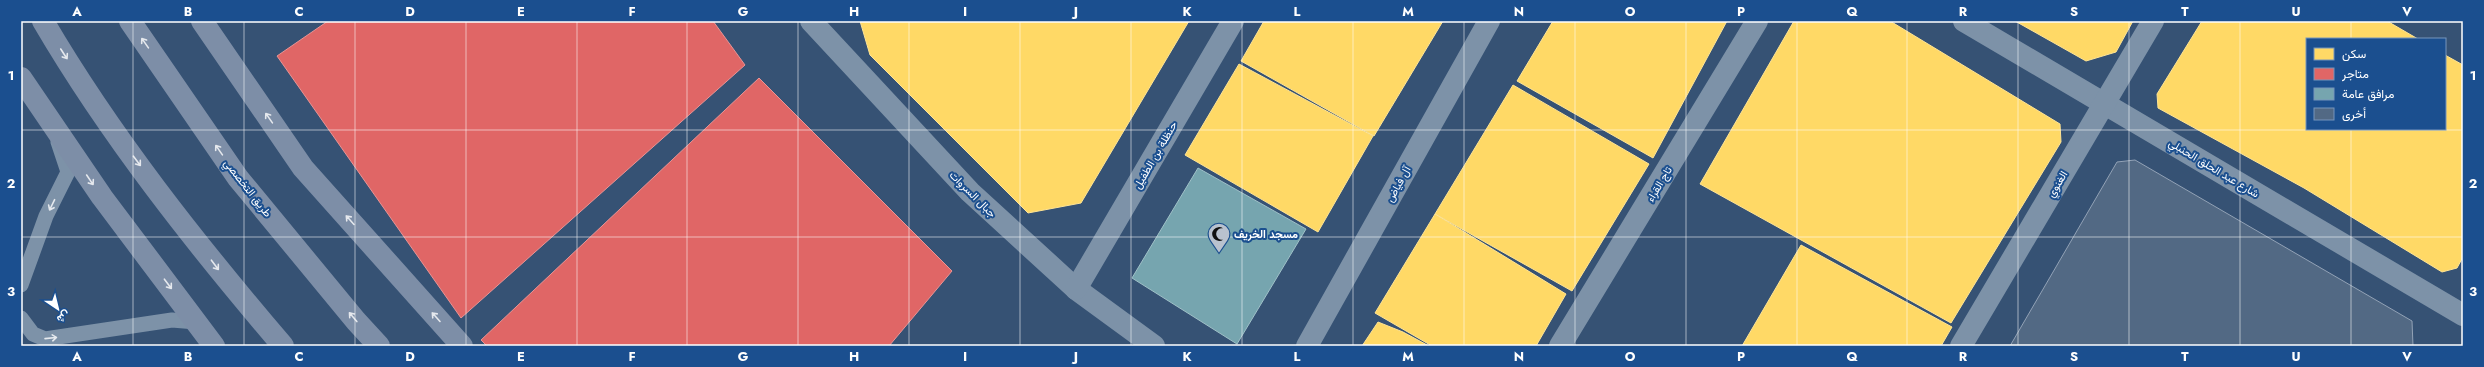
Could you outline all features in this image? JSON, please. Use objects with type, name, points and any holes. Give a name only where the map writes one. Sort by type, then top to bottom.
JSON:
[{"type":"main road","points":[[43,21],[122,143],[228,281],[283,346]]},
{"type":"main road","name":"طريق التخصصي","points":[[130,21],[238,178],[356,321],[379,346]]},
{"type":"main road","points":[[202,21],[303,168],[462,346]]},
{"type":"main road","points":[[21,78],[102,197],[214,346]]},
{"type":"street","name":"حنظلة بن الطفيل","points":[[1076,289],[1233,21]]},
{"type":"street","name":"آل فياض","points":[[1307,346],[1489,21]]},
{"type":"street","name":"تاج القراء","points":[[1560,346],[1757,21]]},
{"type":"street","name":"شارع عبد الحلق الحنبلي","points":[[1964,21],[2463,315]]},
{"type":"street","name":"الغنوي","points":[[1961,346],[2153,21]]},
{"type":"street","name":"جبال السروات","points":[[816,23],[970,192],[1076,289],[1154,346]]},
{"type":"lane","points":[[21,285],[46,216],[68,172],[48,117]]},
{"type":"lane","points":[[21,318],[33,334],[45,339],[172,320],[196,322]]},
{"type":"building: سكن","points":[[860,21],[1189,21],[1081,203],[1028,213],[870,55]]},
{"type":"building: سكن","points":[[1264,21],[1443,21],[1374,136],[1241,61]]},
{"type":"building: سكن","points":[[1553,21],[1727,21],[1653,158],[1517,81]]},
{"type":"building: سكن","points":[[1794,21],[1890,21],[2060,124],[2061,142],[1951,323],[1700,184]]},
{"type":"building: سكن","points":[[2015,21],[2133,21],[2116,52],[2086,61]]},
{"type":"building: سكن","points":[[2202,21],[2387,21],[2416,38],[2306,38],[2306,130],[2446,130],[2446,56],[2463,65],[2463,257],[2457,268],[2442,272],[2304,188],[2158,108],[2157,94]]},
{"type":"building: سكن","points":[[1239,64],[1373,136],[1318,232],[1185,155]]},
{"type":"building: سكن","points":[[1513,85],[1649,164],[1572,291],[1435,214]]},
{"type":"building: سكن","points":[[1435,214],[1566,294],[1536,346],[1432,346],[1375,313]]},
{"type":"building: سكن","points":[[1801,245],[1952,327],[1941,346],[1742,346]]},
{"type":"building: سكن","points":[[1378,322],[1403,332],[1429,346],[1362,346]]},
{"type":"building: متاجر","points":[[328,21],[713,21],[745,65],[461,318],[277,56]]},
{"type":"building: متاجر","points":[[759,78],[952,271],[889,346],[487,346],[481,340]]},
{"type":"building: مرافق عامة","name":"مسجد الخريف","points":[[1198,168],[1306,229],[1237,344],[1132,278]]},
{"type":"building: أخرى","points":[[2135,160],[2412,321],[2413,346],[2010,346],[2117,162]]},
{"type":"place","name":"مسجد الخريف","points":[[1219,254]]}]
